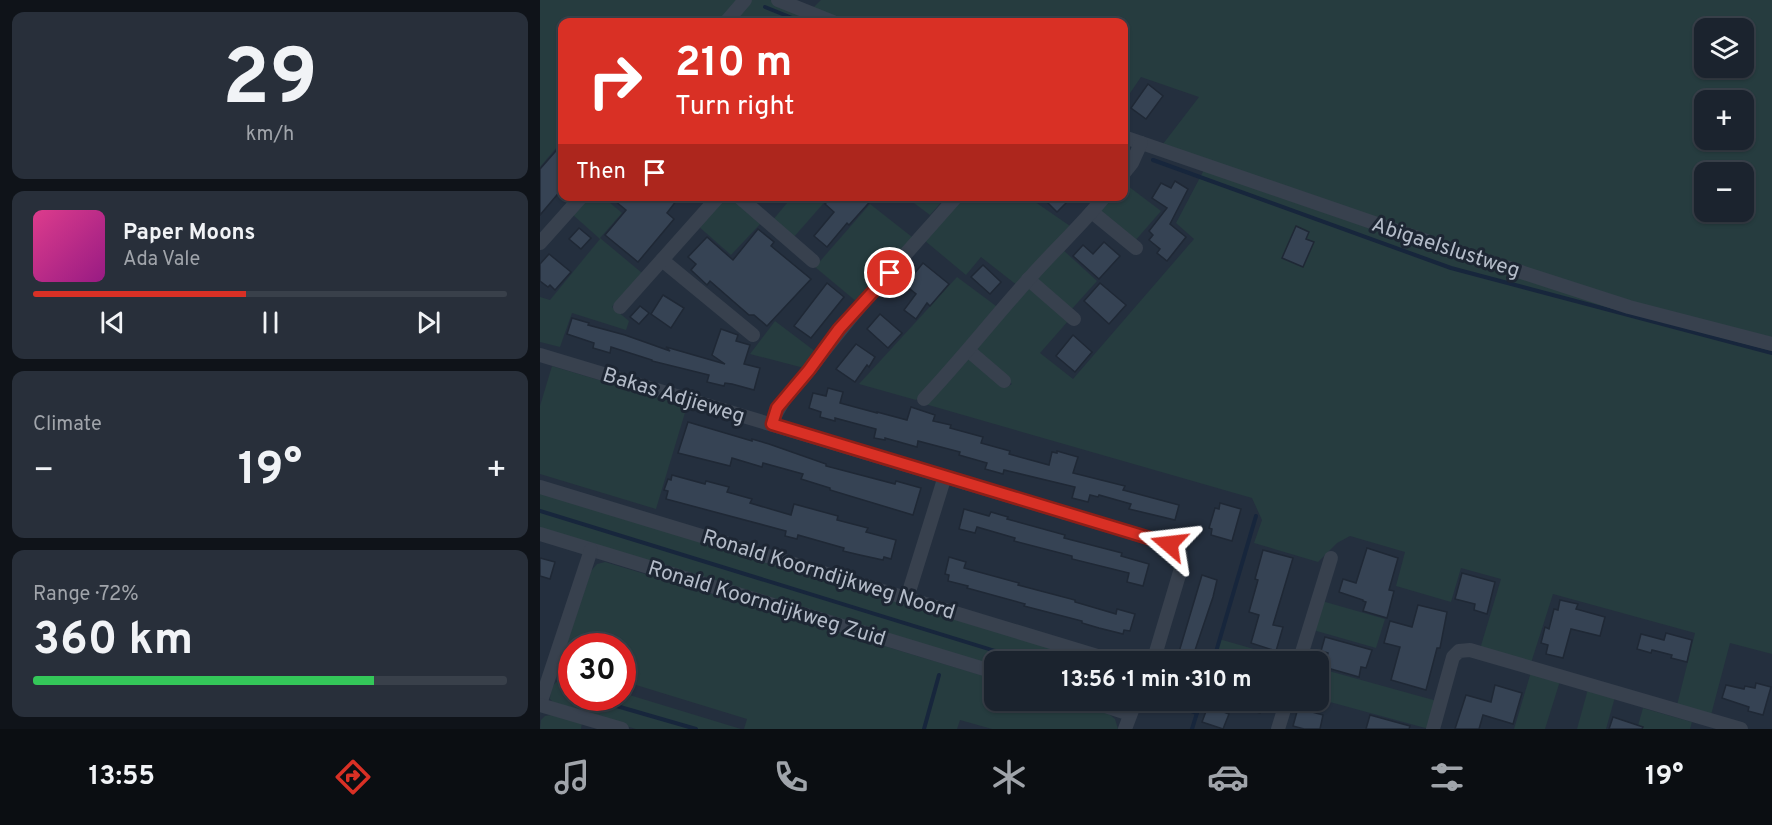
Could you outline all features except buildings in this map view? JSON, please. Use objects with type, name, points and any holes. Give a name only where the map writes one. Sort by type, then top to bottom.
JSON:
[{"type":"street","points":[[729,18],[745,0]]},
{"type":"street","points":[[778,0],[823,18]]},
{"type":"street","name":"Abigaelslustweg","points":[[1128,138],[1453,250],[1618,303],[1772,344]]},
{"type":"street","points":[[1128,168],[1140,143]]},
{"type":"street","points":[[540,243],[578,201]]},
{"type":"street","points":[[620,307],[715,201]]},
{"type":"street","points":[[744,201],[813,261]]},
{"type":"street","points":[[772,424],[777,408],[839,329],[953,201]]},
{"type":"street","points":[[924,399],[969,351],[1028,279],[1101,201]]},
{"type":"street","points":[[1092,212],[1137,248]]},
{"type":"street","points":[[662,260],[753,335]]},
{"type":"street","points":[[1028,279],[1074,319]]},
{"type":"street","points":[[969,351],[1004,381]]},
{"type":"street","name":"Bakas Adjieweg","points":[[540,355],[1169,544],[1181,554],[1182,566],[1156,651]]},
{"type":"street","points":[[907,598],[945,476]]},
{"type":"street","name":"Ronald Koorndijkweg Noord","points":[[540,487],[1081,651]]},
{"type":"street","name":"Ronald Koorndijkweg Zuid","points":[[540,534],[984,669]]},
{"type":"street","points":[[591,550],[547,663],[540,704],[622,729]]},
{"type":"street","points":[[1302,651],[1331,558]]},
{"type":"street","points":[[1433,729],[1453,657],[1459,651],[1470,650],[1741,729]]},
{"type":"street","points":[[1121,711],[1130,714]]},
{"type":"street","points":[[1125,729],[1131,711]]},
{"type":"street","points":[[1278,729],[1284,711]]},
{"type":"green space","points":[[540,0],[740,0],[724,18],[558,18],[558,146],[540,167]]},
{"type":"green space","points":[[752,0],[770,0],[814,18],[736,18]]},
{"type":"green space","points":[[821,0],[1772,0],[1772,340],[1629,302],[1461,248],[1163,144],[1199,97],[1141,77],[1128,96],[1128,18],[837,18],[813,8]]},
{"type":"green space","points":[[1205,168],[1772,347],[1772,654],[1730,643],[1711,715],[1677,705],[1695,633],[1553,594],[1531,663],[1480,649],[1501,579],[1461,568],[1451,602],[1396,586],[1405,552],[1350,536],[1337,543],[1318,562],[1254,543],[1262,520],[1252,498],[925,404],[969,356],[1007,387],[1012,384],[975,350],[1028,285],[1069,320],[1040,353],[1073,379],[1194,239],[1176,223]]},
{"type":"green space","points":[[1128,186],[1161,211],[1134,242],[1099,211],[1107,201],[1128,201]]},
{"type":"green space","points":[[583,201],[608,201],[622,213],[600,238],[642,273],[612,307],[629,321],[626,330],[572,313],[560,347],[540,342],[540,297],[550,300],[600,239],[572,214]]},
{"type":"green space","points":[[720,201],[737,201],[762,222],[731,255],[697,225]]},
{"type":"green space","points":[[789,201],[825,201],[793,238],[772,221]]},
{"type":"green space","points":[[911,201],[942,201],[930,215]]},
{"type":"green space","points":[[958,201],[1034,201],[1073,228],[1018,286],[981,257],[966,275],[924,240]]},
{"type":"green space","points":[[870,204],[912,237],[857,302],[815,267]]},
{"type":"green space","points":[[1062,249],[1097,281],[1070,311],[1032,279]]},
{"type":"green space","points":[[957,277],[1000,309],[967,348],[916,400],[859,384]]},
{"type":"green space","points":[[775,321],[816,352],[804,368],[750,354]]},
{"type":"green space","points":[[552,366],[687,406],[656,509],[540,474],[540,406]]},
{"type":"green space","points":[[540,493],[1066,651],[984,651],[984,663],[540,529]]},
{"type":"green space","points":[[605,562],[984,676],[984,711],[1099,711],[1109,714],[1115,719],[1118,729],[992,729],[960,720],[957,729],[744,729],[747,719],[636,685],[636,633],[570,633],[591,571],[597,564]]},
{"type":"green space","points":[[1322,601],[1385,619],[1376,648],[1313,630]]},
{"type":"green space","points":[[1219,639],[1260,651],[1216,651]]},
{"type":"green space","points":[[1329,671],[1437,701],[1429,729],[1329,702]]},
{"type":"green space","points":[[1531,672],[1560,681],[1545,729],[1514,729]]},
{"type":"green space","points":[[558,681],[558,706],[550,699],[552,687]]},
{"type":"green space","points":[[1588,689],[1615,697],[1606,729],[1577,729]]},
{"type":"green space","points":[[636,697],[741,729],[636,729],[576,711],[636,711]]},
{"type":"green space","points":[[1643,708],[1692,722],[1690,729],[1637,729]]},
{"type":"green space","points":[[551,715],[582,723],[581,729],[540,729],[541,720]]},
{"type":"waterway","points":[[765,7],[792,18]]},
{"type":"waterway","points":[[1128,151],[1133,153]]},
{"type":"waterway","points":[[1153,160],[1451,268],[1772,353]]},
{"type":"waterway","points":[[540,511],[995,651]]},
{"type":"waterway","points":[[1216,651],[1256,516]]},
{"type":"waterway","points":[[924,729],[939,675]]},
{"type":"waterway","points":[[634,711],[696,729]]},
{"type":"waterway","points":[[1191,711],[1197,713]]},
{"type":"waterway","points":[[1192,729],[1198,711]]},
{"type":"route","points":[[890,273],[839,329],[777,408],[772,424],[1169,544]]}]
